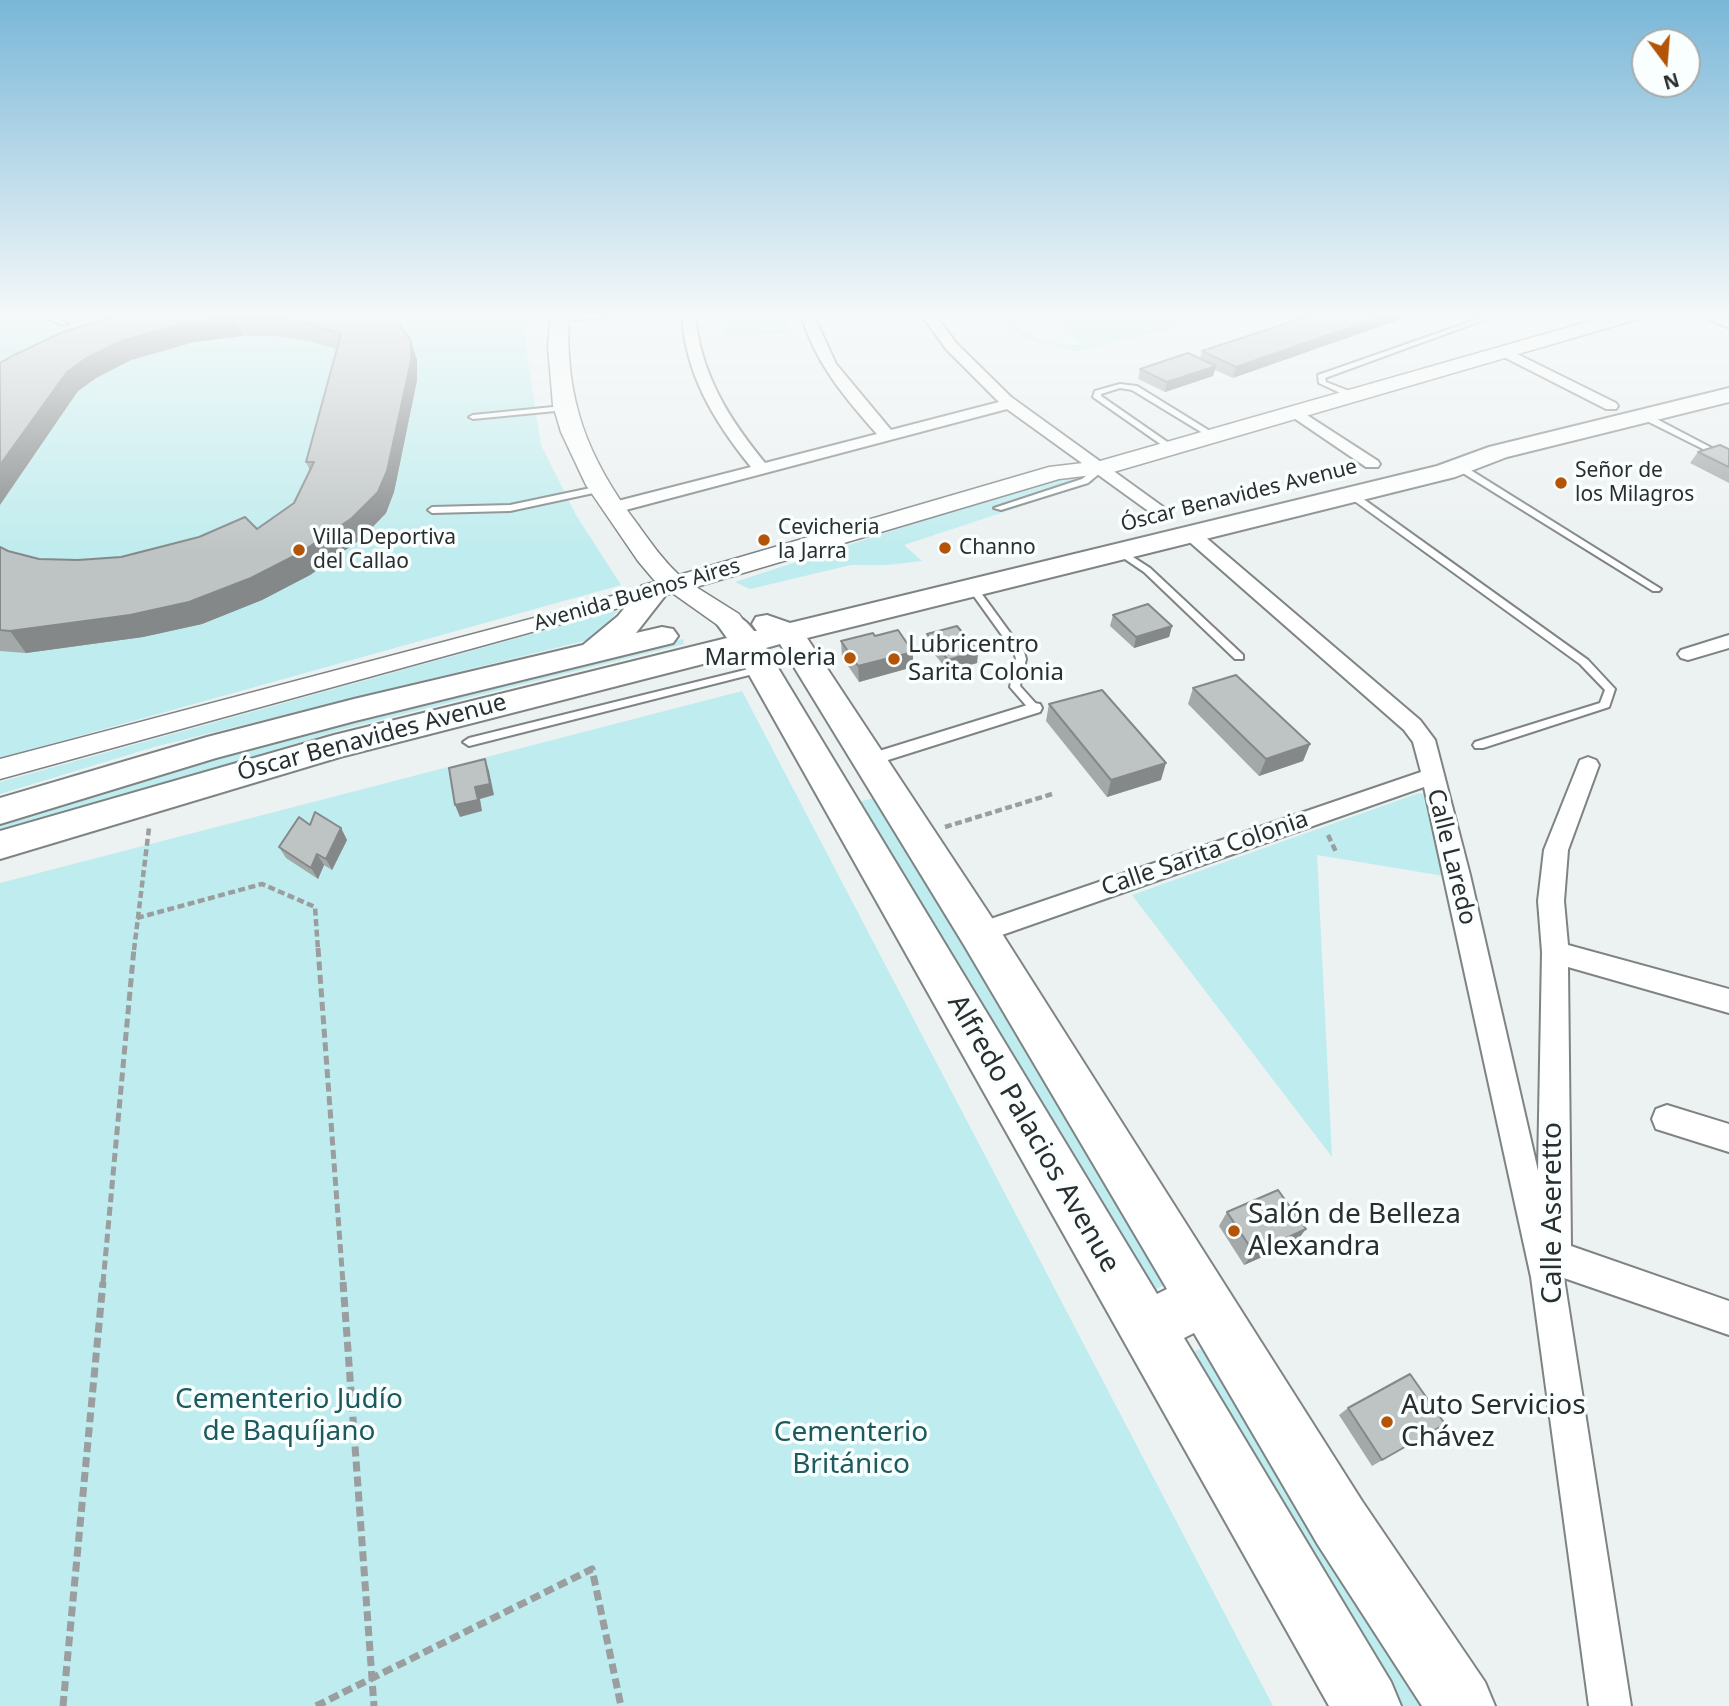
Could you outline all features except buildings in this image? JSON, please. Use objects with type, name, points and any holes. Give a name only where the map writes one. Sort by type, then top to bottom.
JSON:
[{"type":"main road","name":"Alfredo Palacios Avenue","points":[[560,394],[580,454],[606,499],[662,573],[664,588],[755,636],[873,766],[979,933],[1379,1586],[1461,1706]]},
{"type":"main road","name":"Avenida Buenos Aires","points":[[664,588],[1057,472],[1101,468],[1362,394]]},
{"type":"main road","name":"Óscar Benavides Avenue","points":[[1127,523],[1181,518],[1337,485],[1456,456],[1611,406],[1699,394]]},
{"type":"main road","name":"Óscar Benavides Avenue","points":[[1456,456],[1499,452],[1644,416],[1714,394]]},
{"type":"main road","name":"Óscar Benavides Avenue","points":[[1372,464],[1399,457]]},
{"type":"main road","points":[[1337,485],[1372,464]]},
{"type":"main road","name":"Óscar Benavides Avenue","points":[[0,811],[341,713],[590,654],[755,636],[946,572],[1119,551],[1181,518]]},
{"type":"main road","name":"Óscar Benavides Avenue","points":[[0,845],[323,750],[755,636],[946,572],[1077,535]]},
{"type":"main road","points":[[590,654],[629,623],[664,588]]},
{"type":"main road","name":"Alfredo Palacios Avenue","points":[[755,636],[828,786],[1147,1328],[1316,1624],[1367,1706]]},
{"type":"main road","points":[[828,786],[873,766]]},
{"type":"main road","points":[[1147,1328],[1203,1299]]},
{"type":"street","points":[[710,394],[727,424],[761,469]]},
{"type":"street","points":[[851,394],[888,436]]},
{"type":"street","name":"Calle Laredo","points":[[997,394],[1101,468],[1181,518],[1418,730],[1427,750],[1458,875],[1547,1262]]},
{"type":"street","points":[[1587,394],[1611,406]]},
{"type":"street","points":[[606,499],[761,469],[1008,404]]},
{"type":"street","points":[[1296,413],[1372,464]]},
{"type":"street","name":"Avenida Buenos Aires","points":[[0,769],[664,588]]},
{"type":"street","points":[[1688,654],[1729,641]]},
{"type":"street","points":[[873,766],[1034,708]]},
{"type":"street","name":"Calle Aseretto","points":[[1588,765],[1556,850],[1551,901],[1555,952],[1553,1155],[1547,1262],[1610,1706]]},
{"type":"street","name":"Calle Sarita Colonia","points":[[979,933],[1432,776]]},
{"type":"street","points":[[1555,952],[1729,1001]]},
{"type":"street","points":[[1668,1119],[1729,1138]]},
{"type":"street","points":[[1547,1262],[1729,1318]]},
{"type":"lane","points":[[1098,394],[1097,397],[1172,448]]},
{"type":"lane","points":[[1143,394],[1214,436]]},
{"type":"lane","points":[[1348,394],[1354,396]]},
{"type":"lane","points":[[473,418],[563,408]]},
{"type":"lane","points":[[1644,416],[1729,460]]},
{"type":"lane","points":[[1456,456],[1656,589]]},
{"type":"lane","points":[[998,508],[1085,481],[1101,468]]},
{"type":"lane","points":[[1337,485],[1584,662],[1610,689],[1605,705],[1479,746]]},
{"type":"lane","points":[[432,510],[510,508],[606,499]]},
{"type":"lane","points":[[1119,551],[1147,570],[1239,657]]},
{"type":"lane","points":[[946,572],[1019,652],[1021,659],[1015,687],[1034,708]]},
{"type":"lane","points":[[469,742],[755,636]]},
{"type":"path","points":[[917,835],[1052,794]]},
{"type":"path","points":[[63,1706],[137,918],[152,799]]},
{"type":"path","points":[[1323,829],[1337,854]]},
{"type":"path","points":[[137,918],[262,884],[315,907],[374,1706]]},
{"type":"path","points":[[316,1706],[592,1569],[621,1706]]},
{"type":"green space","name":"Villa Deportiva del Callao","points":[[0,394],[533,394],[541,445],[576,515],[621,585],[0,758]]},
{"type":"green space","points":[[1088,477],[1095,482],[904,545],[922,561],[851,565],[750,589],[735,582],[1048,480]]},
{"type":"green space","points":[[618,610],[596,638],[154,747],[0,794],[0,782]]},
{"type":"green space","points":[[683,639],[684,644],[344,729],[0,832],[0,822],[327,726]]},
{"type":"green space","points":[[742,691],[1273,1706],[0,1706],[0,883]]},
{"type":"green space","points":[[1419,793],[1428,796],[1450,877],[1317,855],[1332,1157],[1132,895]]},
{"type":"green space","points":[[877,797],[1168,1283],[1143,1296],[852,804]]},
{"type":"green space","points":[[1204,1348],[1439,1706],[1384,1706],[1169,1360]]},
{"type":"place","name":"Señor de los Milagros","points":[[1561,483]]},
{"type":"place","name":"Cevicheria la Jarra","points":[[764,540]]},
{"type":"place","name":"Channo","points":[[945,548]]},
{"type":"place","name":"Villa Deportiva del Callao","points":[[299,550]]},
{"type":"place","name":"Marmoleria","points":[[850,658]]},
{"type":"place","name":"Lubricentro Sarita Colonia","points":[[894,659]]},
{"type":"place","name":"Salón de Belleza Alexandra","points":[[1234,1231]]},
{"type":"place","name":"Auto Servicios Chávez","points":[[1387,1422]]},
{"type":"park label","name":"Cementerio Judío de Baquíjano","points":[[289,1416]]},
{"type":"park label","name":"Cementerio Británico","points":[[851,1449]]}]
